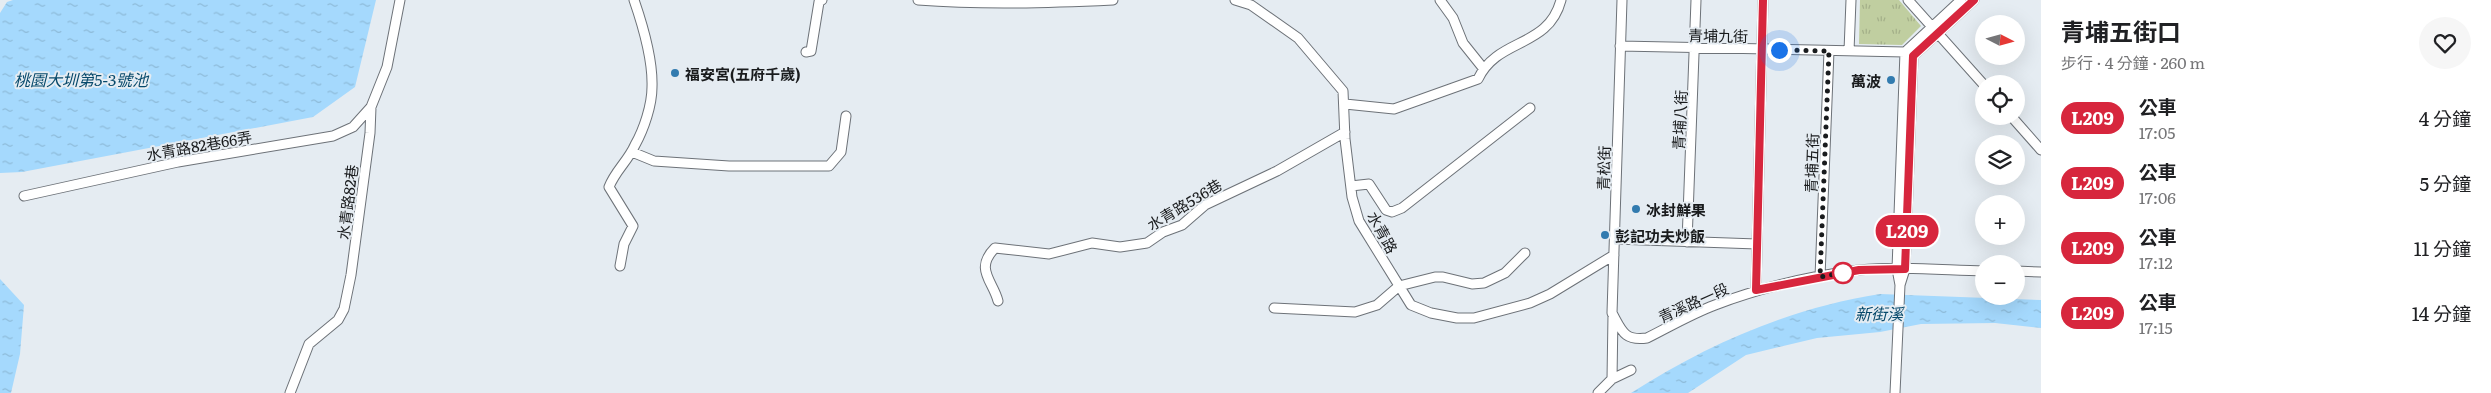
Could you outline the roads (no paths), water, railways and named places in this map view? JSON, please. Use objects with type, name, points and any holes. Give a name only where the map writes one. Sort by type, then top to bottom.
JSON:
[{"type":"street","name":"水青路82巷","points":[[290,393],[309,344],[338,320],[344,308],[352,275],[370,133],[371,107],[387,67],[400,0]]},
{"type":"street","points":[[620,266],[624,244],[633,226],[609,187],[613,175],[632,152],[642,132],[652,87],[648,55],[634,0]]},
{"type":"street","points":[[806,52],[811,51],[819,2],[822,0]]},
{"type":"street","points":[[918,0],[961,3],[1113,0]]},
{"type":"street","name":"水青路","points":[[1234,0],[1251,6],[1298,38],[1344,91],[1351,186],[1359,221],[1411,305],[1431,313],[1457,318],[1474,318],[1530,303],[1550,294],[1614,255]]},
{"type":"street","points":[[1440,0],[1453,18],[1463,43],[1483,68]]},
{"type":"street","points":[[1345,104],[1394,109],[1478,78],[1483,68],[1499,53],[1532,38],[1550,25],[1557,15],[1561,0]]},
{"type":"street","name":"青松街","points":[[1622,0],[1613,315],[1623,334]]},
{"type":"street","name":"青埔八街","points":[[1687,242],[1696,49],[1696,0]]},
{"type":"street","points":[[1756,290],[1763,0]]},
{"type":"street","points":[[1849,51],[1851,0]]},
{"type":"street","points":[[1908,0],[1975,75]]},
{"type":"street","points":[[1895,393],[1911,66],[1913,56],[1934,29],[1961,0]]},
{"type":"street","points":[[1901,269],[1905,52],[1974,0]]},
{"type":"street","name":"青埔九街","points":[[1620,46],[1905,52]]},
{"type":"street","name":"青埔五街","points":[[1820,277],[1829,51]]},
{"type":"street","name":"水青路82巷66弄","points":[[24,196],[178,162],[333,136],[353,126],[371,107]]},
{"type":"street","points":[[1351,186],[1369,184],[1386,210],[1392,212],[1402,208],[1530,108]]},
{"type":"street","points":[[632,152],[654,162],[729,166],[829,166],[841,152],[846,116]]},
{"type":"street","points":[[2019,125],[2041,150]]},
{"type":"street","name":"水青路536巷","points":[[998,301],[988,282],[986,273],[988,255],[995,248],[1049,254],[1092,243],[1120,247],[1147,243],[1163,232],[1182,224],[1205,205],[1277,171],[1346,132]]},
{"type":"street","points":[[1615,240],[1757,244]]},
{"type":"street","points":[[1274,308],[1355,312],[1377,305],[1399,286],[1443,277],[1472,284],[1484,283],[1505,274],[1525,253]]},
{"type":"street","name":"青溪路一段","points":[[1623,334],[1635,340],[1647,338],[1714,305],[1756,290],[1820,277],[1859,270],[1975,270]]},
{"type":"street","points":[[2025,271],[2041,272]]},
{"type":"street","points":[[1612,379],[1613,315]]},
{"type":"street","points":[[1598,393],[1612,379],[1631,370]]},
{"type":"water","name":"桃園大圳第5-3號池","points":[[13,0],[376,0],[355,87],[313,117],[22,172],[0,173],[0,13],[7,2]]},
{"type":"water","points":[[0,279],[24,305],[20,354],[11,393],[0,393]]},
{"type":"water","name":"新街溪","points":[[1880,294],[1975,298],[1975,305],[2025,305],[2025,299],[2041,300],[2041,328],[1995,323],[1921,324],[1880,332],[1817,338],[1746,355],[1688,393],[1631,393],[1690,359],[1751,330],[1814,308]]},
{"type":"place","name":"福安宮(五府千歲)","points":[[675,73]]},
{"type":"place","name":"萬波","points":[[1891,80]]},
{"type":"place","name":"冰封鮮果","points":[[1636,209]]},
{"type":"place","name":"彭記功夫炒飯","points":[[1605,235]]}]
